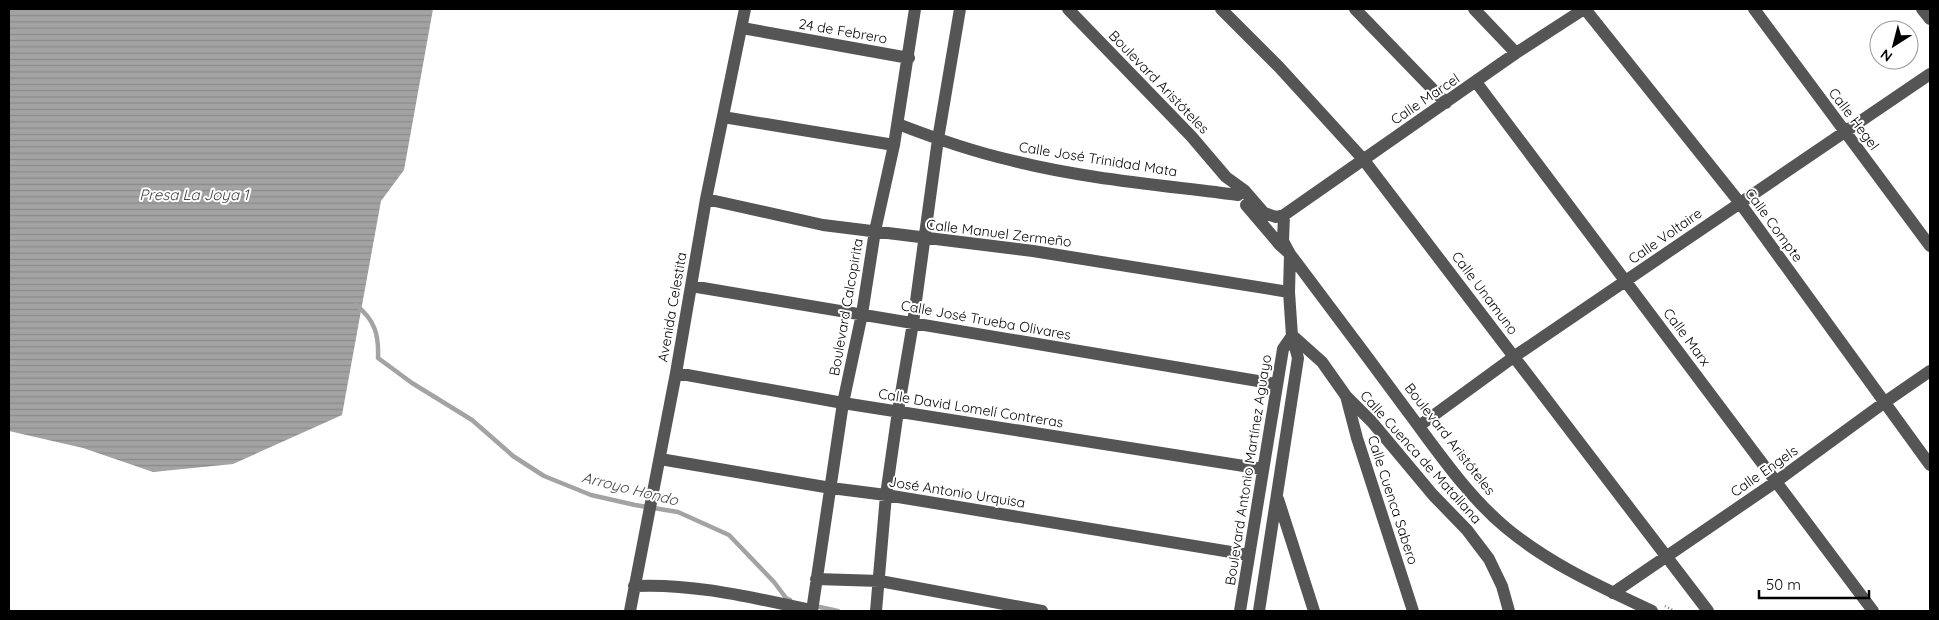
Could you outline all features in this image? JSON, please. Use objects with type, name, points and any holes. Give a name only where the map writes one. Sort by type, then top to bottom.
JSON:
[{"type":"street","name":"Avenida Celestita","points":[[630,611],[676,373],[706,200],[745,9]]},
{"type":"street","name":"Boulevard Calcopirita","points":[[812,609],[843,403],[862,314],[875,231],[898,124],[915,9]]},
{"type":"street","points":[[876,611],[886,495],[913,323],[938,139],[960,9]]},
{"type":"street","name":"Boulevard Aristóteles","points":[[1068,9],[1191,136],[1280,246],[1290,254]]},
{"type":"street","name":"Calle Unamuno","points":[[1221,9],[1363,159],[1708,611]]},
{"type":"street","points":[[1355,9],[1446,103]]},
{"type":"street","points":[[1474,9],[1516,53]]},
{"type":"street","name":"Calle Marcel","points":[[1284,215],[1516,53],[1585,9]]},
{"type":"street","name":"Calle Compte","points":[[1585,9],[1740,203],[1930,465]]},
{"type":"street","name":"Calle Hegel","points":[[1754,9],[1930,246]]},
{"type":"street","points":[[1922,9],[1930,19]]},
{"type":"street","name":"24 de Febrero","points":[[742,28],[909,58]]},
{"type":"street","name":"Calle Voltaire","points":[[1419,426],[1515,356],[1930,74]]},
{"type":"street","name":"Calle Marx","points":[[1476,82],[1873,611]]},
{"type":"street","points":[[723,117],[894,145]]},
{"type":"street","name":"Calle José Trinidad Mata","points":[[898,124],[938,139],[1010,160],[1053,169],[1238,195]]},
{"type":"street","name":"Boulevard Aristóteles","points":[[1226,177],[1244,190],[1264,213],[1269,216],[1284,215],[1283,241],[1290,254],[1476,499],[1503,526],[1522,541],[1574,574],[1652,611]]},
{"type":"street","name":"Calle Manuel Zermeño","points":[[706,200],[823,225],[1033,251],[1289,292]]},
{"type":"street","name":"Boulevard Antonio Martínez Aguayo","points":[[1259,611],[1298,358],[1292,336],[1289,292],[1290,254]]},
{"type":"street","name":"Calle José Trueba Olivares","points":[[690,286],[1276,384]]},
{"type":"street","name":"Boulevard Antonio Martínez Aguayo","points":[[1240,611],[1276,384],[1283,350],[1292,336]]},
{"type":"street","name":"Calle Cuenca de Matallana","points":[[1292,336],[1322,362],[1346,396],[1372,422],[1433,495],[1467,530],[1489,558],[1502,586],[1509,611]]},
{"type":"street","name":"Calle Engels","points":[[1613,593],[1777,481],[1885,402],[1930,372]]},
{"type":"street","name":"Calle David Lomelí Contreras","points":[[676,373],[843,403],[1263,469]]},
{"type":"street","name":"Calle Cuenca Sabero","points":[[1346,396],[1357,438],[1413,611]]},
{"type":"street","name":"José Antonio Urquisa","points":[[660,459],[1249,555]]},
{"type":"street","points":[[1277,496],[1314,611]]},
{"type":"street","points":[[816,579],[880,582],[1042,611]]},
{"type":"street","points":[[634,586],[663,585],[708,589],[812,609]]},
{"type":"water","name":"Presa La Joya 1","points":[[9,9],[433,9],[404,170],[381,201],[342,415],[233,464],[153,472],[83,448],[9,431]]},
{"type":"waterway","name":"Arroyo Hondo","points":[[356,305],[372,322],[378,342],[378,358],[412,383],[472,420],[513,456],[544,476],[591,495],[678,512],[729,535],[774,582],[786,598],[790,600]]},
{"type":"waterway","name":"Arroyo Hondo","points":[[815,606],[838,611]]}]
